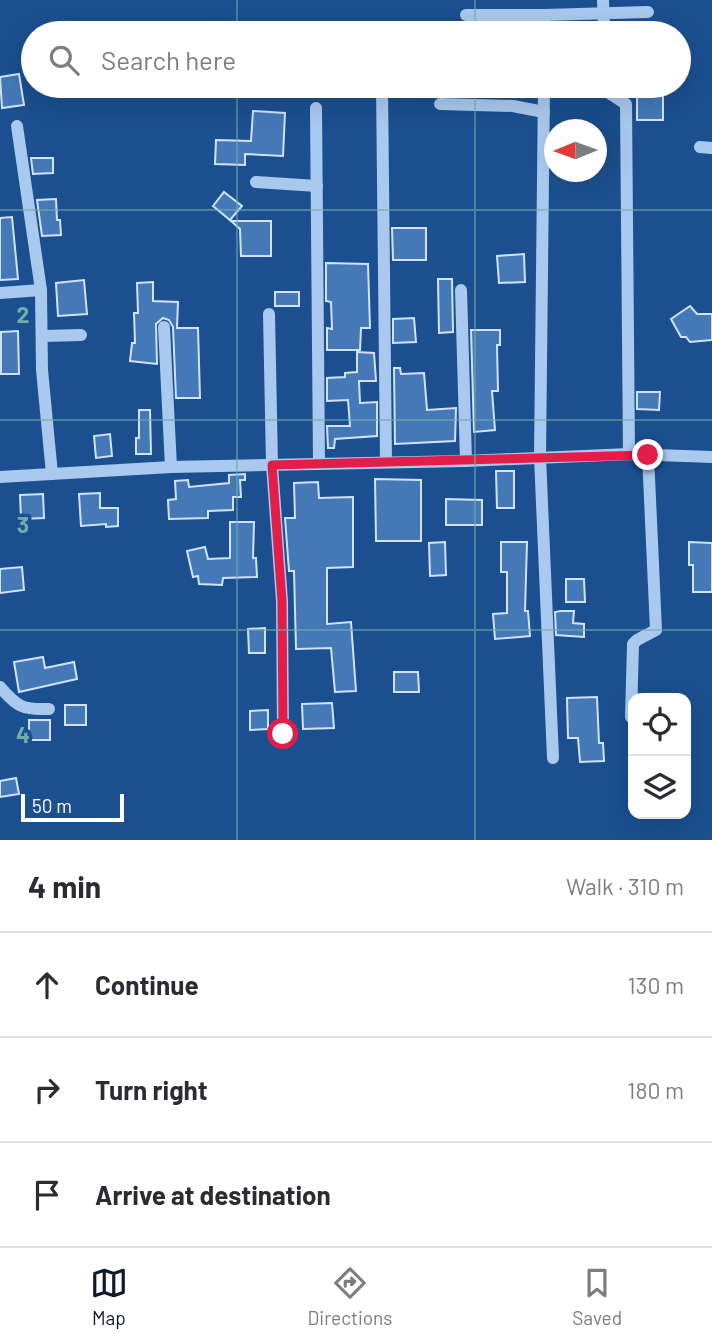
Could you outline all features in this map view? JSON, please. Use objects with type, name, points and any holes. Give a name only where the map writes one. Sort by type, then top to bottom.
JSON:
[{"type":"street","points":[[466,15],[544,15],[603,7],[648,12]]},
{"type":"street","points":[[544,15],[544,21]]},
{"type":"street","points":[[382,98],[386,462]]},
{"type":"street","points":[[544,98],[540,457],[553,758]]},
{"type":"street","points":[[617,98],[626,104],[629,454]]},
{"type":"street","points":[[440,104],[513,106],[544,111]]},
{"type":"street","points":[[316,108],[319,464]]},
{"type":"street","points":[[17,126],[41,290],[42,370],[52,474]]},
{"type":"street","points":[[256,182],[317,186]]},
{"type":"street","points":[[0,293],[41,290]]},
{"type":"street","points":[[461,290],[466,461]]},
{"type":"street","points":[[269,314],[272,465],[282,601],[283,734]]},
{"type":"street","points":[[164,327],[171,467]]},
{"type":"street","points":[[43,336],[81,335]]},
{"type":"street","points":[[0,477],[171,467],[466,461],[629,454],[712,457]]},
{"type":"street","points":[[632,693],[633,644],[656,630],[648,455]]},
{"type":"street","points":[[0,687],[15,704],[28,709],[49,709]]},
{"type":"building","points":[[19,74],[24,105],[2,108],[0,77]]},
{"type":"building","points":[[637,98],[663,98],[663,120],[637,120]]},
{"type":"building","points":[[253,111],[285,113],[283,156],[245,154],[245,165],[215,164],[216,140],[251,141]]},
{"type":"building","points":[[31,158],[53,158],[53,173],[33,174]]},
{"type":"building","points":[[224,192],[242,206],[230,220],[213,206]]},
{"type":"building","points":[[56,199],[61,235],[42,236],[37,200]]},
{"type":"building","points":[[12,217],[18,279],[0,280],[0,218]]},
{"type":"building","points":[[231,221],[271,221],[271,256],[241,256],[240,229]]},
{"type":"building","points":[[392,228],[426,228],[426,260],[393,260]]},
{"type":"building","points":[[524,254],[525,282],[499,283],[497,256]]},
{"type":"building","points":[[326,263],[368,264],[370,328],[361,328],[360,350],[327,350],[327,328],[332,329],[331,302],[326,301]]},
{"type":"building","points":[[438,279],[452,279],[453,332],[439,333]]},
{"type":"building","points":[[84,280],[87,314],[58,316],[56,283]]},
{"type":"building","points":[[153,282],[153,301],[178,302],[177,328],[198,328],[200,398],[176,398],[173,327],[169,320],[163,318],[156,324],[157,364],[130,361],[132,343],[135,343],[134,313],[138,313],[137,283]]},
{"type":"building","points":[[275,292],[299,292],[299,306],[275,306]]},
{"type":"building","points":[[690,306],[697,314],[712,314],[712,340],[690,342],[686,337],[681,337],[671,319]]},
{"type":"building","points":[[414,318],[416,342],[393,343],[393,319]]},
{"type":"building","points":[[471,330],[500,330],[500,345],[497,345],[498,391],[492,391],[495,430],[474,432]]},
{"type":"building","points":[[18,331],[19,374],[1,374],[1,332]]},
{"type":"building","points":[[357,352],[374,353],[376,381],[359,381],[360,403],[377,402],[377,436],[335,439],[334,448],[328,448],[327,426],[350,426],[348,400],[327,401],[327,378],[345,377],[345,373],[357,372]]},
{"type":"building","points":[[394,368],[400,368],[401,374],[424,373],[427,410],[456,408],[455,441],[395,444]]},
{"type":"building","points":[[637,392],[660,392],[659,410],[637,409]]},
{"type":"building","points":[[139,410],[150,410],[151,454],[136,454]]},
{"type":"building","points":[[110,434],[112,456],[96,458],[94,436]]},
{"type":"building","points":[[496,471],[514,471],[514,508],[497,508]]},
{"type":"building","points":[[245,474],[245,480],[240,480],[241,497],[233,497],[233,510],[208,511],[208,518],[169,519],[168,500],[176,499],[175,481],[188,480],[189,487],[229,483],[229,475]]},
{"type":"building","points":[[375,479],[421,480],[421,541],[376,541]]},
{"type":"building","points":[[318,482],[319,498],[353,497],[353,567],[327,568],[327,624],[351,622],[356,691],[335,692],[331,648],[296,649],[294,571],[289,571],[285,518],[295,518],[294,483]]},
{"type":"building","points":[[100,493],[100,508],[118,508],[118,526],[81,526],[79,494]]},
{"type":"building","points":[[43,494],[44,518],[21,519],[20,495]]},
{"type":"building","points":[[446,499],[482,500],[482,525],[446,525]]},
{"type":"building","points":[[230,522],[254,522],[253,558],[256,558],[257,577],[223,578],[222,585],[199,584],[198,576],[193,577],[187,551],[205,547],[208,559],[230,558]]},
{"type":"building","points":[[445,542],[446,575],[430,576],[429,543]]},
{"type":"building","points":[[501,542],[527,542],[525,611],[528,611],[530,636],[495,639],[493,614],[507,613],[507,572],[501,572]]},
{"type":"building","points":[[689,542],[712,543],[712,592],[693,592],[693,565],[689,565]]},
{"type":"building","points":[[22,567],[24,590],[0,593],[0,569]]},
{"type":"building","points":[[566,579],[584,579],[585,602],[566,602]]},
{"type":"building","points":[[574,611],[573,623],[584,624],[584,637],[556,635],[555,612]]},
{"type":"building","points":[[265,628],[265,653],[249,653],[248,629]]},
{"type":"building","points":[[43,657],[45,668],[74,662],[77,679],[19,692],[14,662]]},
{"type":"building","points":[[394,672],[418,672],[419,692],[394,692]]},
{"type":"building","points":[[597,697],[599,743],[603,743],[604,761],[580,762],[578,738],[568,738],[567,698]]},
{"type":"building","points":[[332,703],[334,728],[303,729],[302,704]]},
{"type":"building","points":[[65,705],[86,705],[86,725],[65,725]]},
{"type":"building","points":[[268,710],[268,729],[250,730],[250,711]]},
{"type":"building","points":[[29,720],[50,720],[50,740],[29,740]]},
{"type":"building","points":[[16,778],[19,794],[0,797],[0,781]]},
{"type":"route","points":[[283,734],[282,601],[272,465],[648,455]]}]
